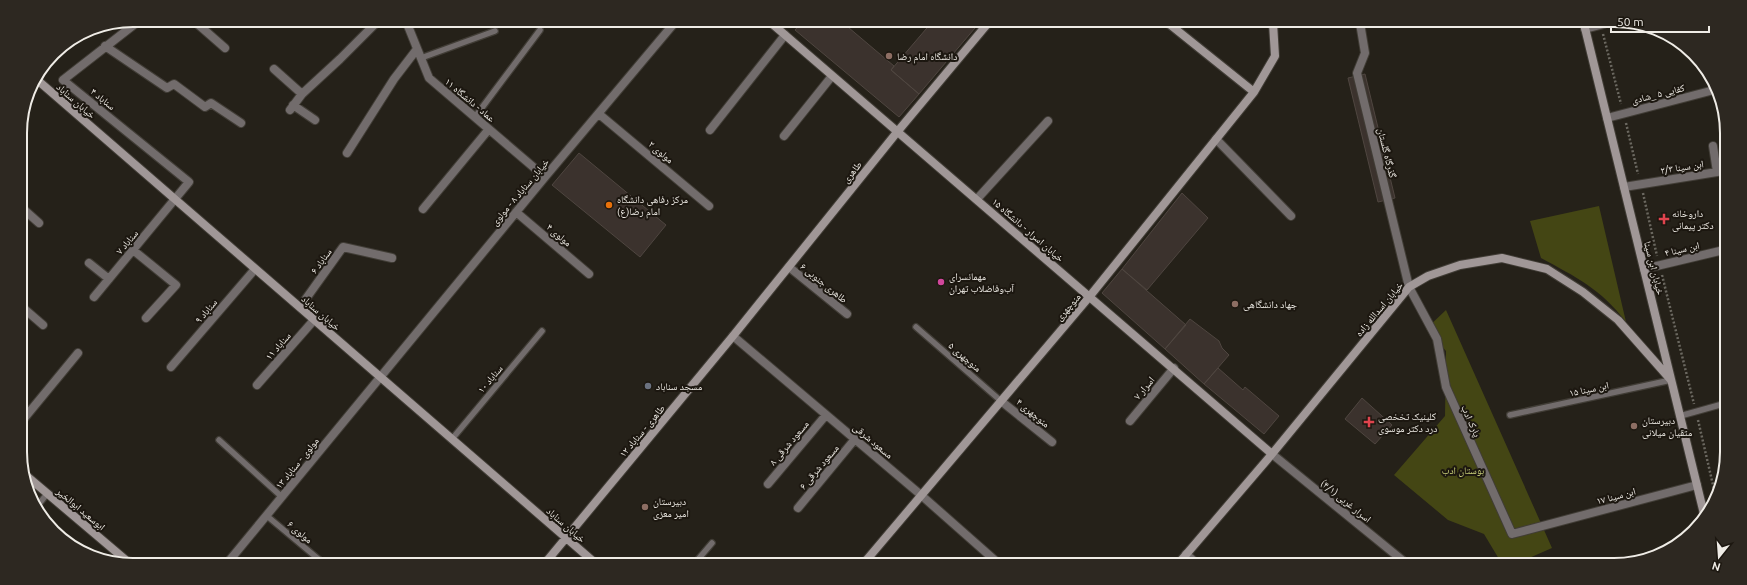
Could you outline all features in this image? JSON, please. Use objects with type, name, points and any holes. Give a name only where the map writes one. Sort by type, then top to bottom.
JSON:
[{"type":"street","name":"سناباد ۴","points":[[130,27],[63,80],[189,182],[175,199]]},
{"type":"street","points":[[201,27],[225,48]]},
{"type":"street","points":[[314,120],[291,108],[302,94],[372,27]]},
{"type":"street","name":"عماد - دانشگاه ۱۱","points":[[409,27],[429,78],[545,177]]},
{"type":"street","name":"خیابان سناباد ۸ - مولوی","points":[[381,377],[545,177],[671,27]]},
{"type":"street","name":"خیابان اسرار - دانشگاه ۱۵","points":[[776,27],[1174,368],[1272,454]]},
{"type":"street","name":"طاهری","points":[[733,336],[898,131],[985,27]]},
{"type":"street","points":[[1173,27],[1254,92]]},
{"type":"street","name":"منوچهری","points":[[868,558],[1090,296],[1254,92],[1275,56],[1273,27]]},
{"type":"street","name":"گذرگاه گلستان","points":[[1361,27],[1365,53],[1357,73],[1409,288]]},
{"type":"street","name":"خیابان ابن سینا","points":[[1584,27],[1697,486],[1704,508]]},
{"type":"street","points":[[710,130],[785,35]]},
{"type":"street","points":[[105,46],[166,88],[174,84],[205,107],[211,103],[241,123]]},
{"type":"street","points":[[347,153],[394,79],[418,49]]},
{"type":"street","points":[[274,69],[302,94]]},
{"type":"street","points":[[784,136],[832,76]]},
{"type":"street","name":"خیابان سناباد","points":[[40,82],[589,558]]},
{"type":"street","name":"کفایی ۵ _شادی","points":[[1607,118],[1711,91]]},
{"type":"street","name":"مولوی ۲","points":[[599,114],[709,206]]},
{"type":"street","points":[[977,199],[1048,121]]},
{"type":"street","points":[[423,209],[489,129]]},
{"type":"street","points":[[1216,139],[1291,216]]},
{"type":"street","name":"ابن سینا ۲/۳","points":[[1624,187],[1717,172],[1713,146]]},
{"type":"street","name":"سناباد ۷","points":[[94,297],[175,199]]},
{"type":"street","points":[[27,212],[39,222]]},
{"type":"street","name":"مولوی ۴","points":[[516,212],[589,274]]},
{"type":"street","name":"سناباد ۶","points":[[300,307],[343,247],[392,258]]},
{"type":"street","points":[[134,250],[176,285],[146,318]]},
{"type":"street","name":"ابن سینا ۴","points":[[1644,269],[1720,251]]},
{"type":"street","name":"خیابان اسدالله زاده","points":[[1183,558],[1272,454],[1409,288],[1428,276],[1460,265],[1502,258],[1547,269],[1583,292],[1618,320],[1671,380]]},
{"type":"street","points":[[89,263],[109,279]]},
{"type":"street","name":"طاهری جنوبی ۶","points":[[789,267],[847,314]]},
{"type":"street","name":"سناباد ۹","points":[[171,367],[255,268]]},
{"type":"street","name":"پارک ادب","points":[[1409,288],[1438,339],[1446,387],[1512,534],[1540,527]]},
{"type":"street","points":[[27,311],[43,325]]},
{"type":"street","name":"سناباد ۱۱","points":[[257,385],[314,320]]},
{"type":"street","name":"مسعود شرقی","points":[[733,336],[921,495],[992,558]]},
{"type":"street","name":"طاهری - سناباد ۱۲","points":[[549,558],[733,336]]},
{"type":"street","points":[[27,415],[78,353]]},
{"type":"street","name":"اسرار ۷","points":[[1130,420],[1174,368]]},
{"type":"street","name":"مولوی - سناباد ۱۳","points":[[232,558],[381,377]]},
{"type":"street","name":"منوچهری ۴","points":[[1001,401],[1052,442]]},
{"type":"street","name":"مسعود شرقی ۸","points":[[768,484],[826,415]]},
{"type":"street","name":"مسعود شرقی ۶","points":[[798,508],[855,439]]},
{"type":"street","name":"اسرار غربی (۴/۱)","points":[[1272,454],[1400,558]]},
{"type":"street","name":"ابوسعید ابوالخیر","points":[[31,480],[120,557]]},
{"type":"street","name":"ابن سینا ۱۷","points":[[1540,527],[1697,486]]},
{"type":"street","points":[[1186,554],[1190,558]]},
{"type":"lane","points":[[475,117],[540,30]]},
{"type":"lane","points":[[421,58],[495,31]]},
{"type":"lane","name":"منوچهری ۵","points":[[916,327],[1001,401]]},
{"type":"lane","name":"سناباد ۱۰","points":[[452,439],[542,331]]},
{"type":"lane","name":"ابن سینا ۱۵","points":[[1510,415],[1671,380]]},
{"type":"lane","points":[[1680,416],[1720,405]]},
{"type":"lane","points":[[218,440],[282,497]]},
{"type":"lane","points":[[40,503],[47,494]]},
{"type":"lane","name":"مولوی ۶","points":[[267,516],[317,558]]},
{"type":"lane","points":[[699,558],[712,543]]},
{"type":"green space","points":[[1599,206],[1626,322],[1597,292],[1577,278],[1541,258],[1530,221]]},
{"type":"green space","name":"بوستان ادب","points":[[1446,310],[1552,548],[1529,558],[1498,558],[1484,534],[1448,520],[1394,475],[1445,416],[1446,351],[1426,329]]},
{"type":"building","points":[[798,27],[848,27],[894,66],[891,70],[919,94],[899,117],[795,30]]},
{"type":"building","points":[[928,27],[975,28],[919,94],[891,70]]},
{"type":"building","points":[[1365,74],[1395,198],[1378,202],[1348,78]]},
{"type":"building","name":"مرکز رفاهی دانشگاه امام رضا(ع)","points":[[579,153],[666,225],[640,257],[552,185]]},
{"type":"building","points":[[1182,193],[1208,218],[1147,290],[1122,269]]},
{"type":"building","points":[[1122,269],[1186,325],[1165,349],[1102,293]]},
{"type":"building","points":[[1190,319],[1219,341],[1222,348],[1229,355],[1204,384],[1165,349]]},
{"type":"building","points":[[1218,368],[1243,390],[1245,387],[1279,416],[1264,434],[1204,384]]},
{"type":"building","name":"کلینیک تخخصی درد دکتر موسوی","points":[[1362,398],[1392,425],[1375,444],[1345,419]]},
{"type":"place","name":"دانشگاه امام رضا","points":[[889,56]]},
{"type":"place","name":"مرکز رفاهی دانشگاه امام رضا(ع)","points":[[609,205]]},
{"type":"place","name":"داروخانه دکتر پیمانی","points":[[1664,219]]},
{"type":"place","name":"مهمانسرای آب‌و‌فاضلاب تهران","points":[[941,282]]},
{"type":"place","name":"جهاد دانشگاهی","points":[[1235,304]]},
{"type":"place","name":"مسجد سناباد","points":[[648,386]]},
{"type":"place","name":"کلینیک تخخصی درد دکتر موسوی","points":[[1369,422]]},
{"type":"place","name":"دبیرستان متقیان میلانی","points":[[1634,426]]},
{"type":"place","name":"دبیرستان امیر معزی","points":[[645,507]]}]
